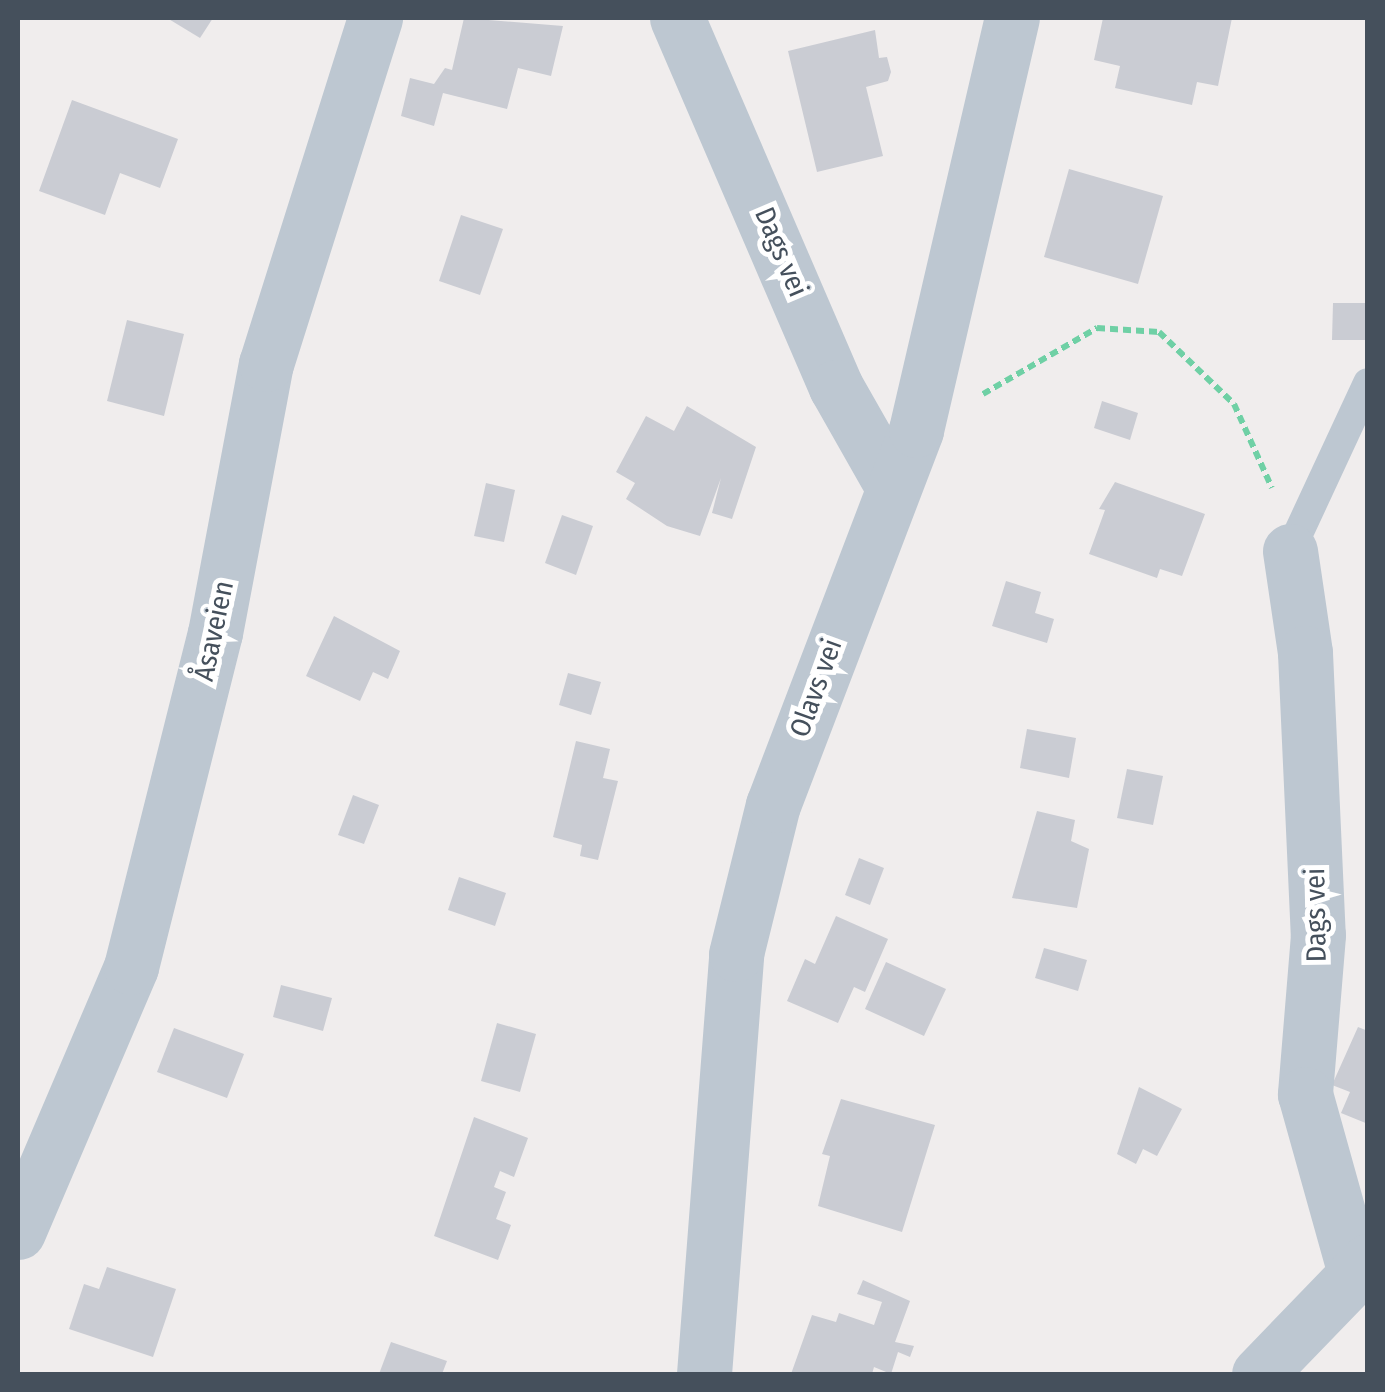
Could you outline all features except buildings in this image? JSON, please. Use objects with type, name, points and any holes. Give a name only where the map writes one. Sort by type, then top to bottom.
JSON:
[{"type":"street","name":"Åsaveien","points":[[18,1232],[131,967],[215,633],[258,392],[375,18]]},
{"type":"street","name":"Dags vei","points":[[677,18],[836,387],[891,484]]},
{"type":"street","name":"Olavs vei","points":[[704,1374],[736,954],[773,806],[891,484],[916,430],[1012,18]]},
{"type":"street","name":"Dags vei","points":[[1290,551],[1304,653],[1317,916],[1306,1094],[1361,1267]]},
{"type":"street","points":[[1259,1374],[1361,1267]]},
{"type":"lane","points":[[1290,551],[1368,383]]},
{"type":"path","points":[[916,430],[1080,335],[1121,324],[1159,332],[1212,377],[1242,417],[1290,551]]}]
